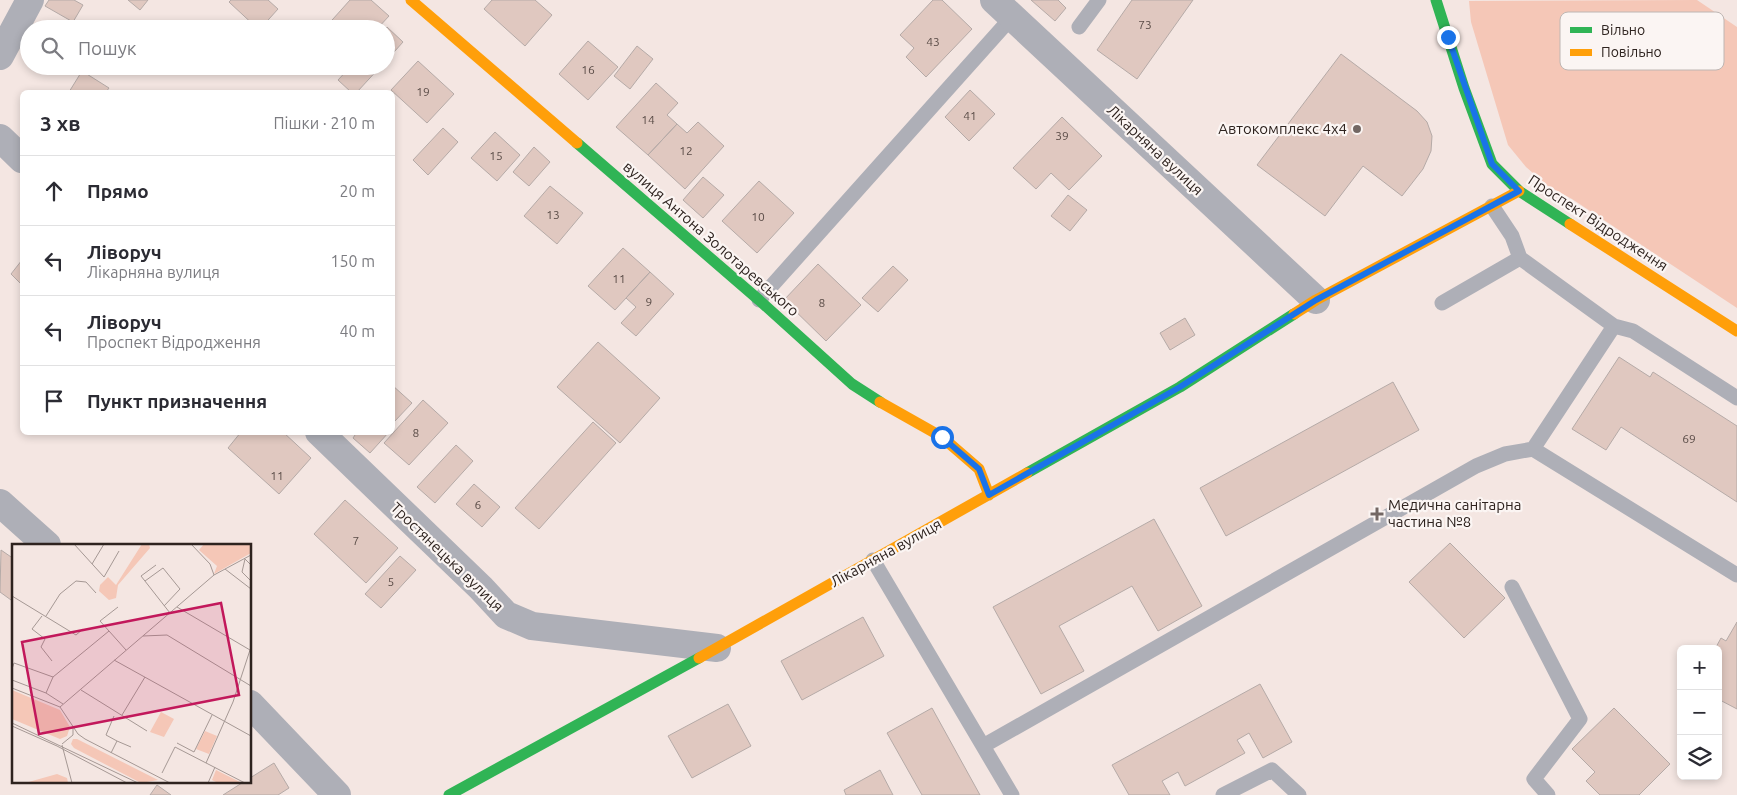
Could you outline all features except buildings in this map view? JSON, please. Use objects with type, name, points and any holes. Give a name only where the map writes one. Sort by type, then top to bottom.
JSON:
[{"type":"street","points":[[0,56],[30,0]]},
{"type":"street","name":"вулиця Антона Золотаревського","points":[[411,0],[759,300],[852,384],[890,409],[942,437],[972,462],[979,469],[989,495]]},
{"type":"street","name":"Проспект Відродження","points":[[1436,0],[1492,164],[1519,191],[1737,330]]},
{"type":"street","points":[[1447,0],[1448,37]]},
{"type":"street","name":"Лікарняна вулиця","points":[[1003,8],[1316,300]]},
{"type":"street","points":[[0,138],[20,157]]},
{"type":"street","name":"Лікарняна вулиця","points":[[449,795],[718,648],[1180,387],[1316,300],[1519,191]]},
{"type":"street","name":"Тростянецька вулиця","points":[[322,435],[506,615],[532,626],[718,648]]},
{"type":"street","points":[[0,503],[46,544]]},
{"type":"street","points":[[251,705],[337,795]]},
{"type":"lane","points":[[1079,27],[1099,0]]},
{"type":"lane","points":[[759,300],[1003,8]]},
{"type":"lane","points":[[1492,206],[1512,236],[1520,258],[1614,326],[1632,331],[1737,398]]},
{"type":"lane","points":[[1442,303],[1520,258]]},
{"type":"lane","points":[[1533,449],[1614,326]]},
{"type":"lane","points":[[983,746],[1476,466],[1505,454],[1533,449],[1737,576]]},
{"type":"lane","points":[[873,560],[1012,795]]},
{"type":"lane","points":[[1512,587],[1580,719],[1534,780],[1548,795]]},
{"type":"lane","points":[[1223,795],[1272,770],[1299,795]]},
{"type":"shaded area","points":[[1697,0],[1715,12],[1560,12],[1560,70],[1724,70],[1724,18],[1737,27],[1737,308],[1572,199],[1548,186],[1526,167],[1508,145],[1471,22],[1469,1]]},
{"type":"traffic: fast","points":[[1436,0],[1464,88],[1492,164],[1519,191],[1570,224]]},
{"type":"traffic: fast","points":[[577,143],[759,300],[852,384],[880,402]]},
{"type":"traffic: fast","points":[[1027,473],[1180,387],[1294,314]]},
{"type":"traffic: fast","points":[[449,795],[699,658]]},
{"type":"traffic: slow","points":[[411,0],[577,143]]},
{"type":"traffic: slow","points":[[1294,314],[1316,300],[1519,191]]},
{"type":"traffic: slow","points":[[1570,224],[1737,331]]},
{"type":"traffic: slow","points":[[880,402],[942,437],[979,469],[989,495]]},
{"type":"traffic: slow","points":[[699,658],[1027,473]]},
{"type":"place","name":"Автокомплекс 4x4","points":[[1357,129]]},
{"type":"place","name":"Медична санітарна частина №8","points":[[1377,514]]},
{"type":"route","points":[[942,437],[979,469],[989,495],[1180,387],[1316,300],[1519,191],[1492,164],[1464,88],[1448,37]]}]
